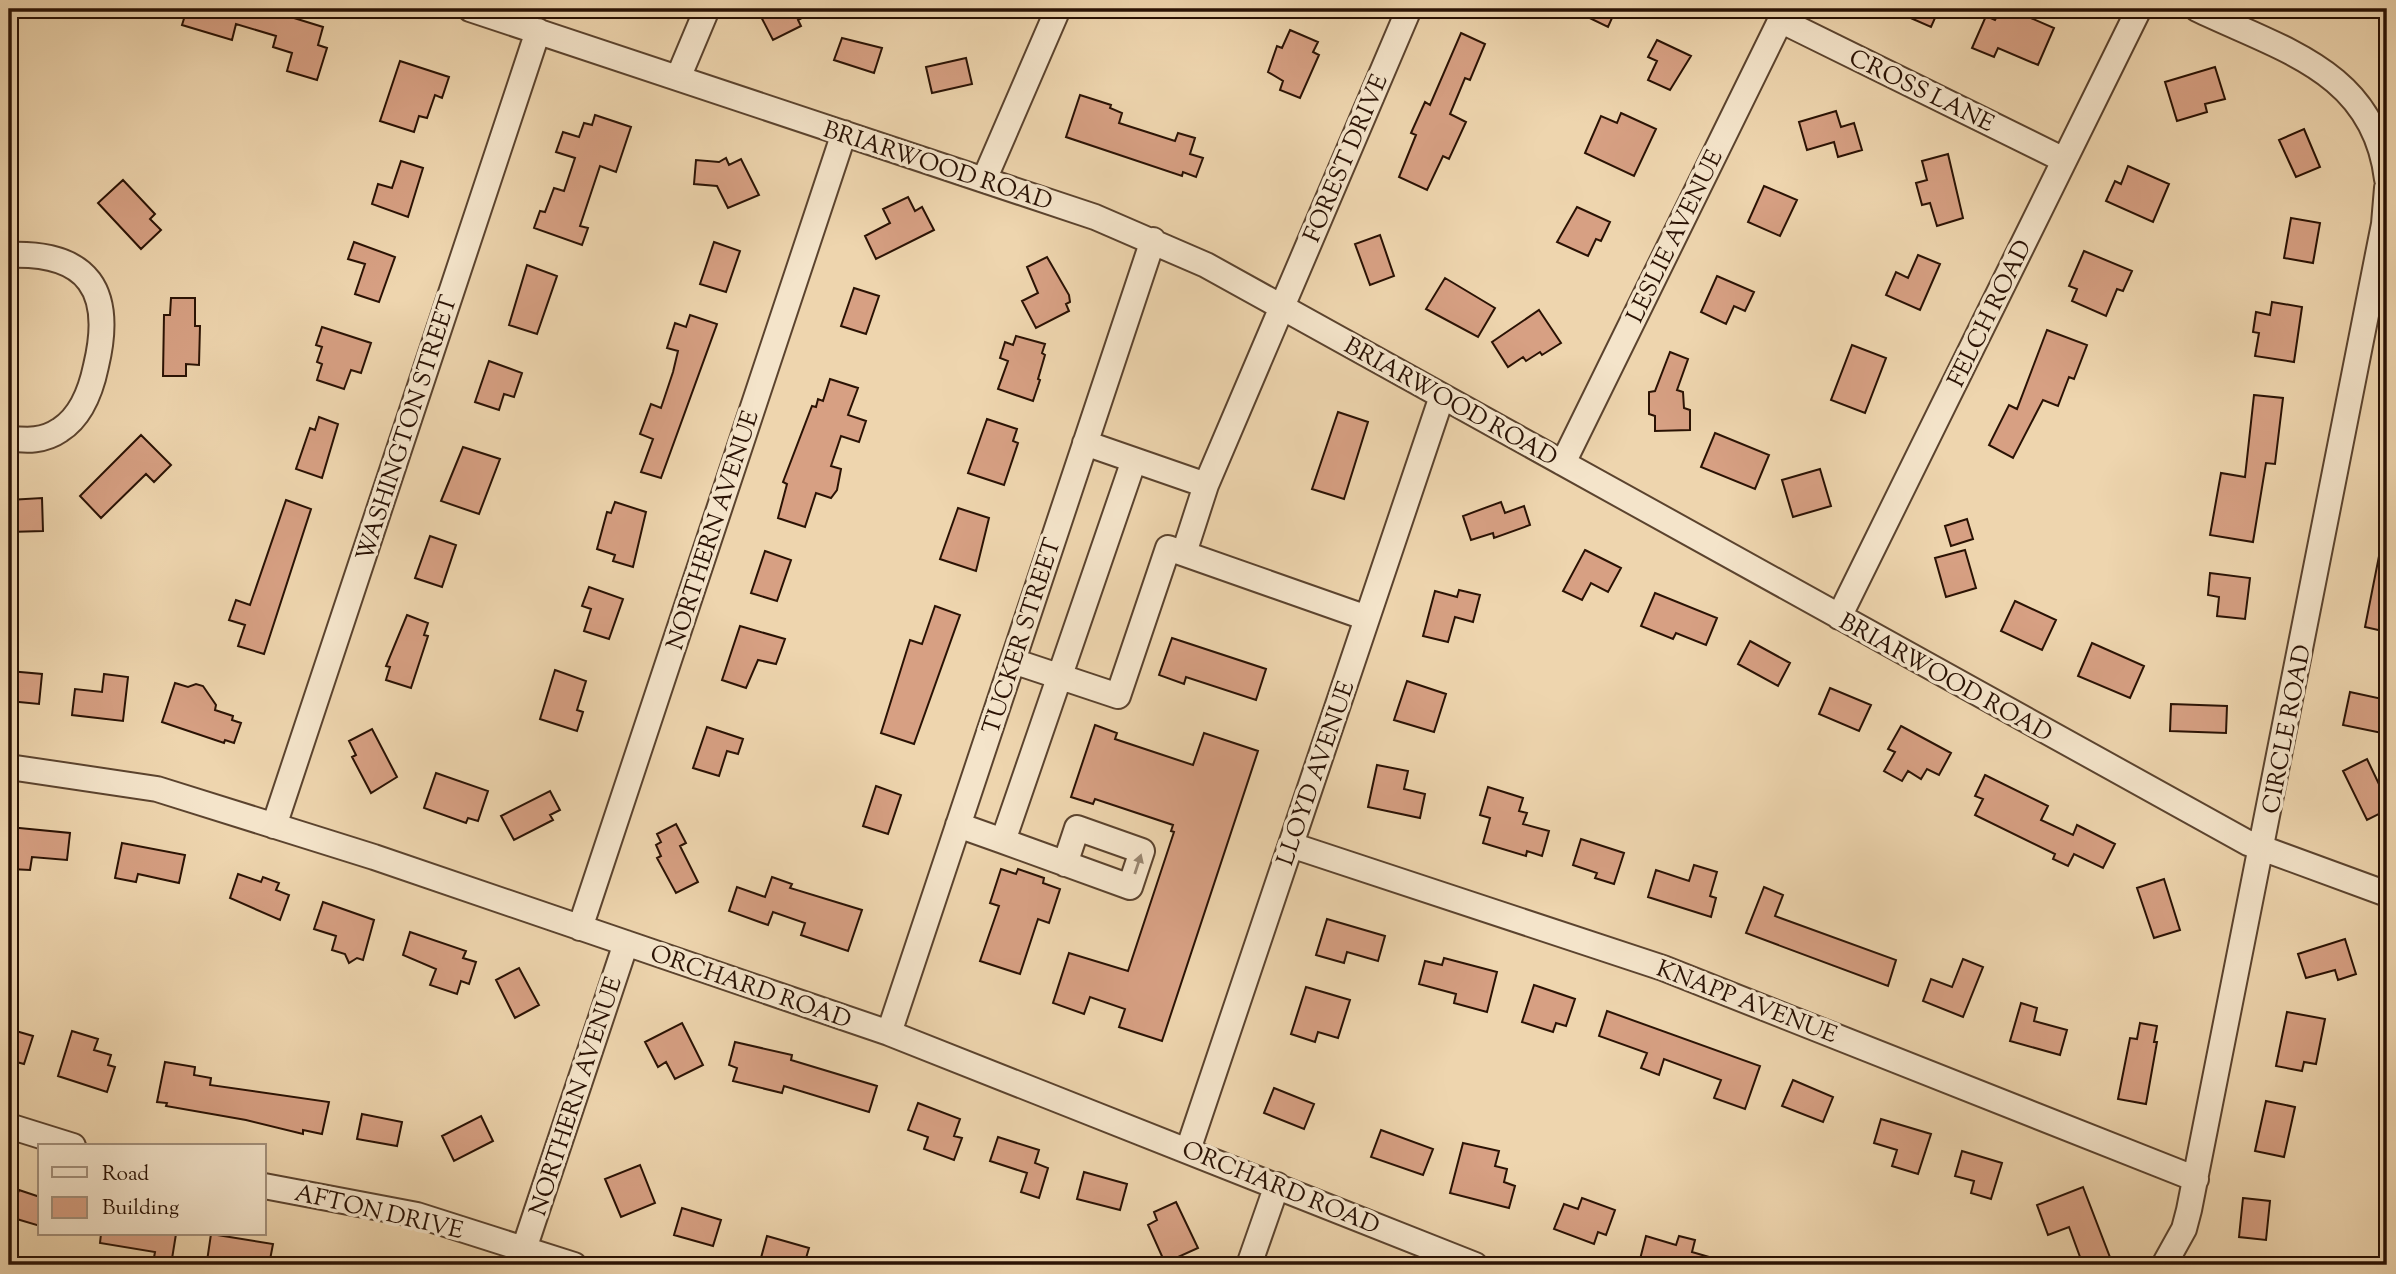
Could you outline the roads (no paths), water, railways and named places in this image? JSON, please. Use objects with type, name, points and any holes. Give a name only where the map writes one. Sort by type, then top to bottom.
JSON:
[{"type":"street","name":"BRIARWOOD ROAD","points":[[470,9],[985,180],[1153,240],[1282,307],[2143,787],[2262,849],[2387,894]]},
{"type":"street","points":[[678,78],[707,9]]},
{"type":"street","points":[[985,180],[1058,9]]},
{"type":"street","name":"FOREST DRIVE","points":[[1184,553],[1206,485],[1409,9]]},
{"type":"street","name":"FELCH ROAD","points":[[1839,617],[2139,9]]},
{"type":"street","points":[[2197,9],[2324,71],[2346,88],[2375,129],[2384,155],[2387,179]]},
{"type":"street","name":"CROSS LANE","points":[[1783,15],[2064,160]]},
{"type":"street","name":"LESLIE AVENUE","points":[[1563,463],[1783,15]]},
{"type":"street","name":"WASHINGTON STREET","points":[[274,826],[538,31]]},
{"type":"street","name":"NORTHERN AVENUE","points":[[580,928],[844,133]]},
{"type":"street","name":"CIRCLE ROAD","points":[[2164,1265],[2184,1229],[2196,1180],[2384,224],[2387,188]]},
{"type":"street","name":"TUCKER STREET","points":[[889,1033],[1153,240]]},
{"type":"street","points":[[9,255],[52,258],[70,264],[93,285],[103,316],[103,339],[92,386],[80,410],[58,432],[27,441],[9,438]]},
{"type":"street","name":"LLOYD AVENUE","points":[[1188,1150],[1442,396]]},
{"type":"street","points":[[1085,443],[1206,485]]},
{"type":"street","points":[[1003,841],[1135,460]]},
{"type":"street","points":[[1013,661],[1118,696],[1168,548],[1367,618]]},
{"type":"street","name":"ORCHARD ROAD","points":[[9,767],[130,783],[274,826],[626,943],[889,1033],[1475,1265]]},
{"type":"street","points":[[958,825],[1065,864]]},
{"type":"street","name":"KNAPP AVENUE","points":[[1291,845],[1663,968],[2196,1180]]},
{"type":"street","name":"NORTHERN AVENUE","points":[[524,1249],[626,943]]},
{"type":"street","points":[[9,1126],[67,1144]]},
{"type":"street","name":"AFTON DRIVE","points":[[266,1185],[417,1215],[573,1265]]},
{"type":"street","points":[[1249,1265],[1276,1185]]}]
